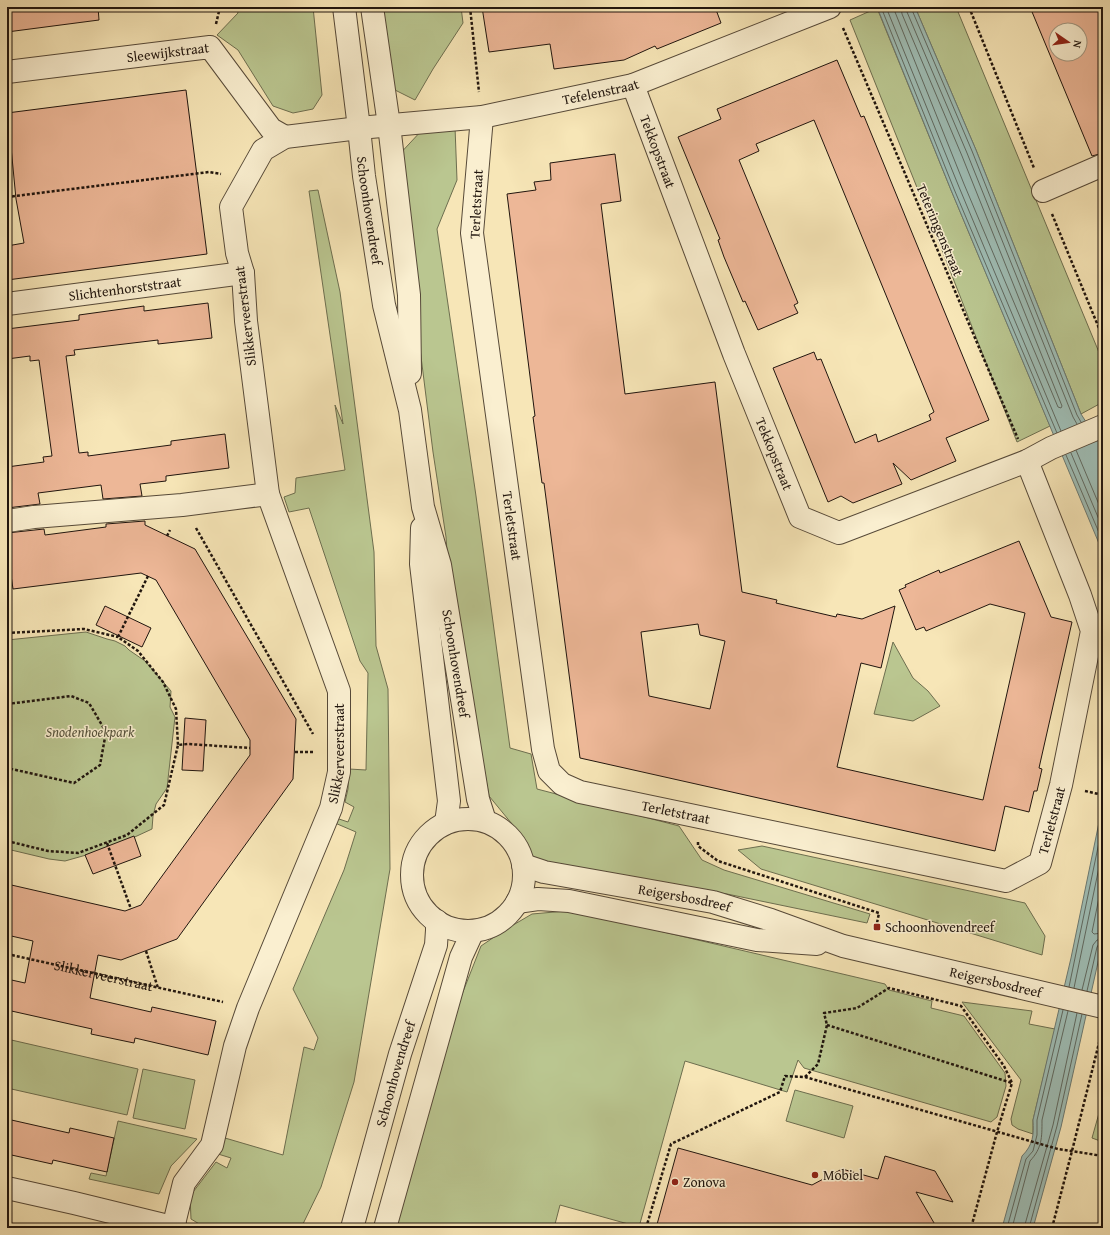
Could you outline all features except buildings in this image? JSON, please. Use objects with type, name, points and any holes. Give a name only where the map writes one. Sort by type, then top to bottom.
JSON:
[{"type":"street","name":"Schoonhovendreef","points":[[344,7],[364,176],[384,305],[410,410],[423,507],[440,565],[478,799],[485,821]]},
{"type":"street","name":"Schoonhovendreef","points":[[372,7],[389,125],[409,295],[410,410]]},
{"type":"street","name":"Tefelenstraat","points":[[359,128],[482,117],[633,85],[836,14]]},
{"type":"street","name":"Sleewijkstraat","points":[[7,72],[210,47],[271,129],[285,137]]},
{"type":"street","name":"Tekkopstraat","points":[[633,85],[734,354],[800,517],[839,533],[1027,461],[1051,448],[1102,426]]},
{"type":"street","name":"Terletstraat","points":[[482,117],[472,233],[543,749],[549,771],[562,784],[580,792],[1006,881],[1040,863],[1061,785],[1092,631],[1080,594],[1027,461]]},
{"type":"street","name":"Slikkerveerstraat","points":[[174,1228],[184,1183],[212,1145],[235,1046],[248,1008],[331,808],[339,772],[339,691],[268,494],[246,321],[243,273],[237,253],[231,207],[262,150],[285,137],[359,128]]},
{"type":"street","points":[[1043,191],[1103,165]]},
{"type":"street","name":"Slichtenhorststraat","points":[[7,304],[243,273]]},
{"type":"street","points":[[7,521],[34,517],[182,505],[268,494]]},
{"type":"street","name":"Schoonhovendreef","points":[[423,507],[421,564],[449,801],[446,824]]},
{"type":"street","points":[[465,819],[485,821],[503,831],[517,846],[524,865],[523,885],[517,902],[506,917],[491,926],[473,931],[454,929],[437,921],[423,907],[414,890],[412,870],[418,851],[429,835],[446,824],[465,819]]},
{"type":"street","name":"Reigersbosdreef","points":[[524,865],[544,872],[713,902],[771,920],[843,946],[1103,1007]]},
{"type":"street","name":"Reigersbosdreef","points":[[517,902],[538,899],[569,901],[757,940],[843,946]]},
{"type":"street","name":"Schoonhovendreef","points":[[352,1228],[400,1054],[436,945],[437,921]]},
{"type":"street","points":[[385,1228],[461,957],[473,931]]},
{"type":"street","points":[[7,1188],[174,1228]]},
{"type":"path","points":[[470,7],[482,117]]},
{"type":"path","name":"Teteringenstraat","points":[[836,14],[1027,461]]},
{"type":"path","points":[[7,197],[209,172],[247,179]]},
{"type":"path","points":[[167,536],[182,505]]},
{"type":"path","points":[[182,505],[316,738]]},
{"type":"path","points":[[118,637],[148,576]]},
{"type":"path","points":[[7,633],[84,629],[118,637],[138,651],[163,682],[176,709],[178,745],[164,806],[127,835],[78,853],[48,851],[7,841]]},
{"type":"path","points":[[7,704],[70,696],[89,703],[106,732],[100,765],[74,782],[7,768]]},
{"type":"path","points":[[178,745],[188,744],[250,748]]},
{"type":"path","points":[[1088,792],[1103,795]]},
{"type":"path","points":[[698,816],[698,846],[718,861],[879,913],[876,928],[883,930]]},
{"type":"path","points":[[107,843],[131,909]]},
{"type":"path","points":[[146,951],[158,988]]},
{"type":"path","name":"Slikkerveerstraat","points":[[7,954],[248,1008]]},
{"type":"path","points":[[805,1077],[818,1064],[827,1025],[824,1013],[857,1008],[889,988],[961,1006],[1004,1066],[1012,1082],[971,1228]]},
{"type":"path","points":[[1052,1228],[1103,1024]]},
{"type":"path","points":[[827,1025],[1012,1082]]},
{"type":"path","points":[[646,1228],[671,1144],[780,1092],[785,1076],[805,1077],[1058,1149],[1103,1156]]},
{"type":"green space","points":[[237,7],[313,7],[322,95],[313,109],[293,113],[273,106],[238,50],[217,35],[238,13]]},
{"type":"green space","points":[[381,7],[461,7],[463,23],[415,100],[391,88]]},
{"type":"green space","points":[[915,7],[956,7],[1103,362],[1103,402],[1081,414],[976,150]]},
{"type":"green space","points":[[877,8],[951,190],[1050,426],[1017,442],[850,20]]},
{"type":"green space","points":[[455,127],[457,180],[437,229],[476,496],[510,748],[531,754],[537,789],[679,826],[702,860],[724,870],[870,914],[867,923],[727,894],[538,865],[512,824],[489,796],[449,579],[446,537],[433,452],[396,158],[423,129]]},
{"type":"green space","points":[[318,190],[340,292],[374,552],[376,646],[388,689],[390,869],[354,1082],[321,1187],[301,1228],[206,1228],[191,1219],[190,1196],[216,1162],[227,1168],[231,1158],[218,1154],[225,1138],[283,1155],[304,1047],[314,1050],[318,1038],[293,989],[344,870],[356,832],[335,823],[336,818],[348,822],[354,807],[345,802],[348,789],[349,769],[366,770],[368,673],[360,661],[309,508],[289,512],[284,497],[295,493],[296,478],[345,470],[335,405],[343,424],[309,191]]},
{"type":"green space","name":"Snodenhoekpark","points":[[86,632],[115,641],[125,646],[145,661],[171,691],[170,707],[175,717],[167,788],[156,804],[152,829],[111,848],[65,861],[49,859],[7,849],[7,640]]},
{"type":"green space","points":[[893,642],[913,678],[928,691],[940,706],[913,721],[874,714]]},
{"type":"green space","points":[[762,846],[1025,903],[1045,936],[1042,955],[761,869],[738,850]]},
{"type":"green space","points":[[566,911],[634,925],[885,984],[889,990],[932,1001],[931,1008],[964,1016],[1005,1073],[1006,1086],[997,1117],[991,1122],[804,1068],[798,1060],[787,1092],[685,1061],[639,1227],[560,1205],[554,1228],[394,1228],[444,1040],[481,946],[532,914]]},
{"type":"green space","points":[[962,1002],[1032,1011],[1029,1024],[1055,1029],[1033,1120],[1033,1134],[1018,1129],[1012,1125],[1011,1119],[1021,1080]]},
{"type":"green space","points":[[7,1039],[138,1069],[127,1115],[7,1088]]},
{"type":"green space","points":[[143,1069],[195,1080],[185,1129],[133,1118]]},
{"type":"green space","points":[[795,1090],[853,1106],[844,1138],[786,1121]]},
{"type":"green space","points":[[1103,1099],[1103,1142],[1092,1138]]},
{"type":"green space","points":[[118,1121],[197,1139],[171,1166],[159,1194],[89,1179],[91,1173],[106,1176]]},
{"type":"water","points":[[877,7],[915,7],[976,150],[1081,414],[1100,444],[1103,453],[1103,553],[951,190]]},
{"type":"water","points":[[1103,803],[1103,940],[1061,1127],[1033,1228],[1002,1228],[1022,1156],[1031,1144],[1032,1140],[1033,1120],[1071,958]]},
{"type":"place","name":"Schoonhovendreef","points":[[877,927]]},
{"type":"place","name":"Mobiel","points":[[815,1175]]},
{"type":"place","name":"Zonova","points":[[675,1182]]}]
